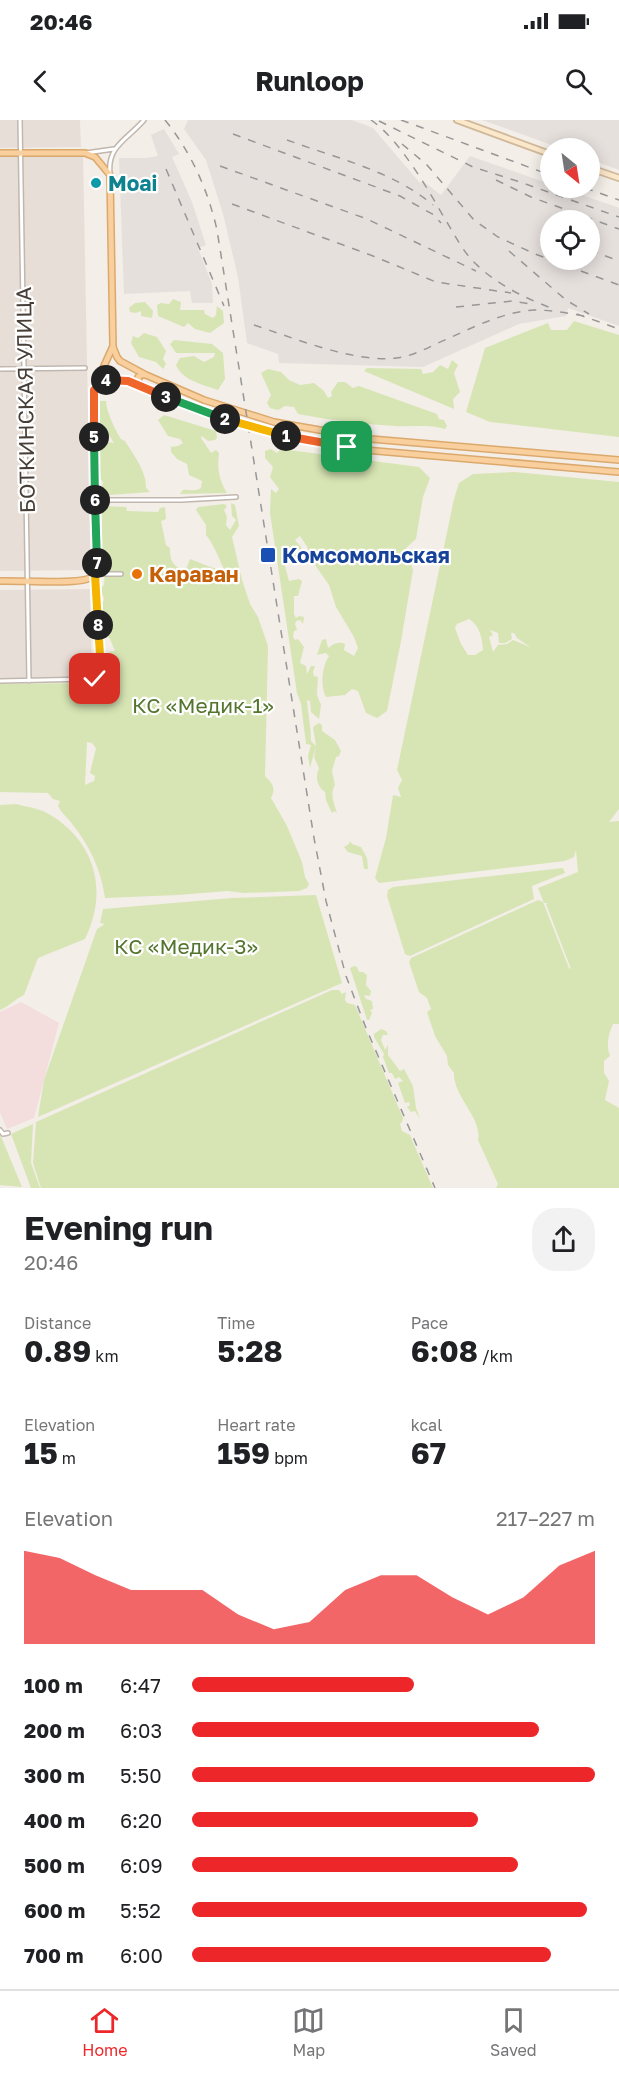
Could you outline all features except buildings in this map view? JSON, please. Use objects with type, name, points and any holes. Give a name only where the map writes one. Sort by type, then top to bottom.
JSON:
[{"type":"main road","points":[[457,120],[540,150]]},
{"type":"main road","points":[[0,153],[86,153],[95,157],[110,175],[114,352],[120,361],[146,375],[229,410],[307,429],[370,439],[619,460]]},
{"type":"main road","points":[[600,171],[619,178]]},
{"type":"main road","points":[[0,581],[84,580],[95,574],[97,567],[94,390],[113,346]]},
{"type":"main road","points":[[140,387],[138,377],[146,375]]},
{"type":"main road","points":[[94,390],[106,380],[128,381],[223,419],[272,433],[365,450],[619,472]]},
{"type":"street","name":"БОТКИНСКАЯ УЛИЦА","points":[[20,120],[29,681]]},
{"type":"street","points":[[110,175],[109,161],[114,149],[144,120]]},
{"type":"street","points":[[86,153],[114,149]]},
{"type":"street","points":[[0,369],[85,368]]},
{"type":"street","points":[[95,500],[181,500],[236,497]]},
{"type":"street","points":[[0,681],[90,679],[99,675],[102,661],[95,574],[121,574]]},
{"type":"street","points":[[0,1130],[3,1134],[8,1133]]},
{"type":"shaded area","points":[[0,120],[80,120],[81,147],[0,148]]},
{"type":"shaded area","points":[[188,120],[352,120],[373,128],[420,183],[424,182],[441,195],[470,156],[540,180],[540,198],[590,198],[619,208],[619,326],[568,308],[566,316],[519,324],[423,367],[279,363],[278,354],[247,343],[238,277],[223,214],[206,160],[184,129]]},
{"type":"shaded area","points":[[482,120],[619,120],[619,170],[600,163],[600,138],[540,138],[540,141]]},
{"type":"shaded area","points":[[164,129],[179,154],[172,157],[192,202],[206,245],[198,248],[212,284],[213,303],[192,303],[190,291],[124,294],[119,158],[158,156],[151,135]]},
{"type":"shaded area","points":[[83,154],[91,570],[0,571],[0,156]]},
{"type":"shaded area","points":[[90,589],[92,677],[0,679],[0,590]]},
{"type":"shaded area","points":[[21,1002],[59,1023],[34,1118],[7,1129],[0,1112],[0,1012]]},
{"type":"green space","points":[[173,299],[181,302],[180,310],[204,310],[205,314],[213,318],[216,315],[217,306],[223,311],[224,323],[210,333],[195,329],[188,323],[184,327],[158,316],[157,305],[169,304]]},
{"type":"green space","points":[[145,302],[153,311],[152,318],[141,316],[141,311],[130,312],[129,308],[135,303]]},
{"type":"green space","points":[[574,321],[619,335],[619,437],[490,422],[466,412],[485,348],[548,323],[551,330],[567,330]]},
{"type":"green space","points":[[144,333],[157,337],[166,351],[163,359],[166,364],[163,369],[156,362],[139,357],[131,343],[133,336],[138,338]]},
{"type":"green space","points":[[174,340],[212,344],[223,353],[225,379],[218,390],[188,378],[176,365],[180,358],[194,356],[204,362],[214,357],[215,353],[176,353],[170,344]]},
{"type":"green space","points":[[452,360],[458,365],[454,373],[460,392],[453,399],[454,409],[364,371],[367,368],[421,369],[423,374],[433,372],[440,365],[448,369]]},
{"type":"green space","points":[[268,369],[281,372],[289,380],[300,385],[314,383],[324,391],[328,398],[332,396],[331,392],[338,382],[345,382],[353,388],[359,386],[437,414],[447,426],[445,429],[358,423],[298,414],[294,407],[285,406],[278,410],[270,408],[267,403],[271,395],[261,373]]},
{"type":"green space","points":[[100,401],[106,401],[114,425],[121,439],[125,441],[139,463],[146,488],[150,492],[110,495],[101,492],[103,482],[98,476],[100,438],[104,437],[108,442],[114,443],[99,422]]},
{"type":"green space","points":[[164,415],[216,431],[215,440],[208,441],[202,436],[201,438],[211,453],[216,450],[219,453],[219,474],[227,493],[180,494],[183,490],[201,488],[202,481],[189,475],[187,464],[177,459],[171,452],[171,447],[183,443],[180,439],[168,436],[158,420]]},
{"type":"green space","points":[[271,449],[277,453],[281,449],[419,467],[430,478],[423,497],[416,539],[406,548],[413,570],[401,641],[387,711],[377,718],[366,713],[358,691],[352,689],[345,695],[326,697],[323,676],[329,656],[326,653],[317,655],[322,640],[326,639],[328,648],[336,643],[345,644],[344,650],[354,656],[358,648],[336,607],[329,585],[306,552],[308,548],[300,536],[295,540],[301,547],[302,555],[299,558],[295,556],[287,558],[284,562],[289,581],[299,579],[302,581],[298,596],[294,596],[294,614],[296,618],[304,617],[303,624],[300,620],[296,621],[297,630],[294,631],[293,637],[295,640],[298,639],[304,647],[300,663],[306,666],[307,674],[311,666],[315,666],[314,676],[318,677],[317,695],[321,705],[319,719],[311,712],[310,701],[307,700],[311,741],[316,746],[310,768],[308,756],[311,745],[306,744],[270,513],[271,489],[276,493],[279,489],[270,477],[273,467],[265,458],[265,451]]},
{"type":"green space","points":[[515,472],[619,482],[619,809],[609,822],[619,821],[619,1024],[613,1024],[610,1032],[608,1044],[610,1056],[604,1061],[604,1073],[609,1081],[605,1100],[619,1108],[619,1188],[496,1188],[498,1184],[478,1140],[476,1124],[458,1090],[454,1073],[448,1065],[447,1056],[435,1036],[427,1012],[431,1009],[427,998],[419,992],[409,962],[411,958],[538,900],[543,902],[571,969],[546,904],[548,903],[544,903],[538,888],[578,872],[576,850],[574,857],[565,861],[379,883],[375,878],[386,838],[393,795],[401,797],[398,788],[402,780],[397,770],[454,499],[459,483],[473,474]],"holes":[[[469,619],[478,629],[482,641],[483,650],[475,655],[468,655],[455,628],[457,624]],[[490,630],[498,633],[499,643],[512,639],[511,633],[514,633],[530,647],[513,640],[507,644],[498,645],[493,652],[489,637],[493,635]]]},
{"type":"green space","name":"КС «Медик-1»","points":[[231,503],[235,505],[239,526],[232,537],[242,580],[268,646],[265,776],[273,786],[271,798],[287,826],[309,884],[307,888],[299,891],[244,893],[227,891],[105,898],[103,885],[90,851],[58,806],[60,801],[53,799],[48,793],[0,792],[0,684],[86,683],[97,692],[103,685],[100,677],[105,658],[109,652],[115,651],[110,639],[102,631],[104,623],[101,622],[100,605],[104,600],[98,590],[104,585],[107,564],[101,560],[102,506],[126,507],[127,511],[158,512],[160,508],[165,507],[166,519],[161,521],[166,545],[170,548],[173,563],[184,575],[190,559],[226,573],[206,535],[206,525],[196,510],[198,507],[224,504],[227,506],[224,510],[227,517],[226,525],[230,530],[236,520],[232,516]],"holes":[[[87,742],[92,743],[96,748],[90,773],[95,776],[94,781],[85,785]]]},
{"type":"green space","points":[[319,723],[322,725],[322,731],[335,740],[341,751],[336,757],[332,771],[335,785],[332,796],[337,814],[335,811],[332,813],[325,792],[318,781],[319,768],[314,757],[316,746],[313,727]]},
{"type":"green space","points":[[16,804],[47,813],[77,837],[93,868],[96,902],[85,939],[38,958],[24,995],[0,1010],[0,805]]},
{"type":"green space","points":[[350,841],[361,847],[367,858],[368,869],[364,869],[362,856],[348,852],[344,847]]},
{"type":"green space","points":[[563,868],[565,873],[532,886],[534,899],[410,956],[405,954],[387,896],[388,890],[393,887]]},
{"type":"green space","name":"КС «Медик-3»","points":[[316,895],[342,983],[38,1117],[44,1080],[97,929],[105,924],[100,923],[103,909],[232,898]]},
{"type":"green space","points":[[354,966],[359,972],[367,975],[366,985],[371,991],[370,996],[364,995],[366,999],[372,1001],[373,1009],[370,1010],[372,1013],[369,1020],[367,1020],[350,968]]},
{"type":"green space","points":[[332,990],[339,990],[342,994],[346,992],[347,1003],[355,1005],[403,1118],[400,1124],[402,1131],[410,1135],[433,1188],[41,1188],[33,1163],[36,1122]]},
{"type":"green space","points":[[381,1029],[388,1035],[383,1035],[381,1040],[385,1050],[388,1045],[388,1055],[400,1071],[404,1069],[413,1086],[420,1119],[415,1111],[411,1112],[407,1107],[410,1105],[409,1102],[405,1103],[398,1083],[403,1081],[399,1077],[395,1079],[392,1073],[389,1073],[384,1054],[374,1037],[374,1034]]},
{"type":"green space","points":[[33,1124],[31,1163],[40,1188],[31,1188],[11,1134]]},
{"type":"green space","points":[[0,1134],[22,1187],[0,1185]]},
{"type":"railway","points":[[165,120],[191,158],[209,200],[217,230],[326,901],[346,976],[435,1188]]},
{"type":"railway","points":[[371,120],[382,129],[412,165],[471,259],[502,284],[551,308]]},
{"type":"railway","points":[[401,120],[540,171]]},
{"type":"railway","points":[[379,121],[473,167],[619,217]]},
{"type":"railway","points":[[233,134],[400,196],[434,215],[441,223]]},
{"type":"railway","points":[[287,140],[382,174],[417,193],[433,205]]},
{"type":"railway","points":[[402,144],[427,165],[474,220],[498,237],[535,254],[619,285]]},
{"type":"railway","points":[[220,166],[367,219],[476,271]]},
{"type":"railway","points":[[166,169],[224,306]]},
{"type":"railway","points":[[496,180],[531,197],[619,229]]},
{"type":"railway","points":[[600,193],[619,200]]},
{"type":"railway","points":[[232,204],[436,282],[511,293]]},
{"type":"railway","points":[[509,251],[566,300],[589,314]]},
{"type":"railway","points":[[600,254],[619,261]]},
{"type":"railway","points":[[456,307],[512,301],[531,304]]},
{"type":"railway","points":[[254,325],[324,348],[379,359],[410,355],[478,325],[522,311],[540,310],[584,316]]},
{"type":"railway","points":[[577,314],[619,329]]},
{"type":"place","name":"Moai","points":[[96,183]]},
{"type":"place","name":"Комсомольская","points":[[268,555]]},
{"type":"place","name":"Караван","points":[[137,574]]},
{"type":"route","points":[[95,679],[101,670],[102,661],[95,574],[97,567],[93,402],[94,390],[99,384],[112,379],[128,381],[223,419],[272,433],[347,447]]}]
